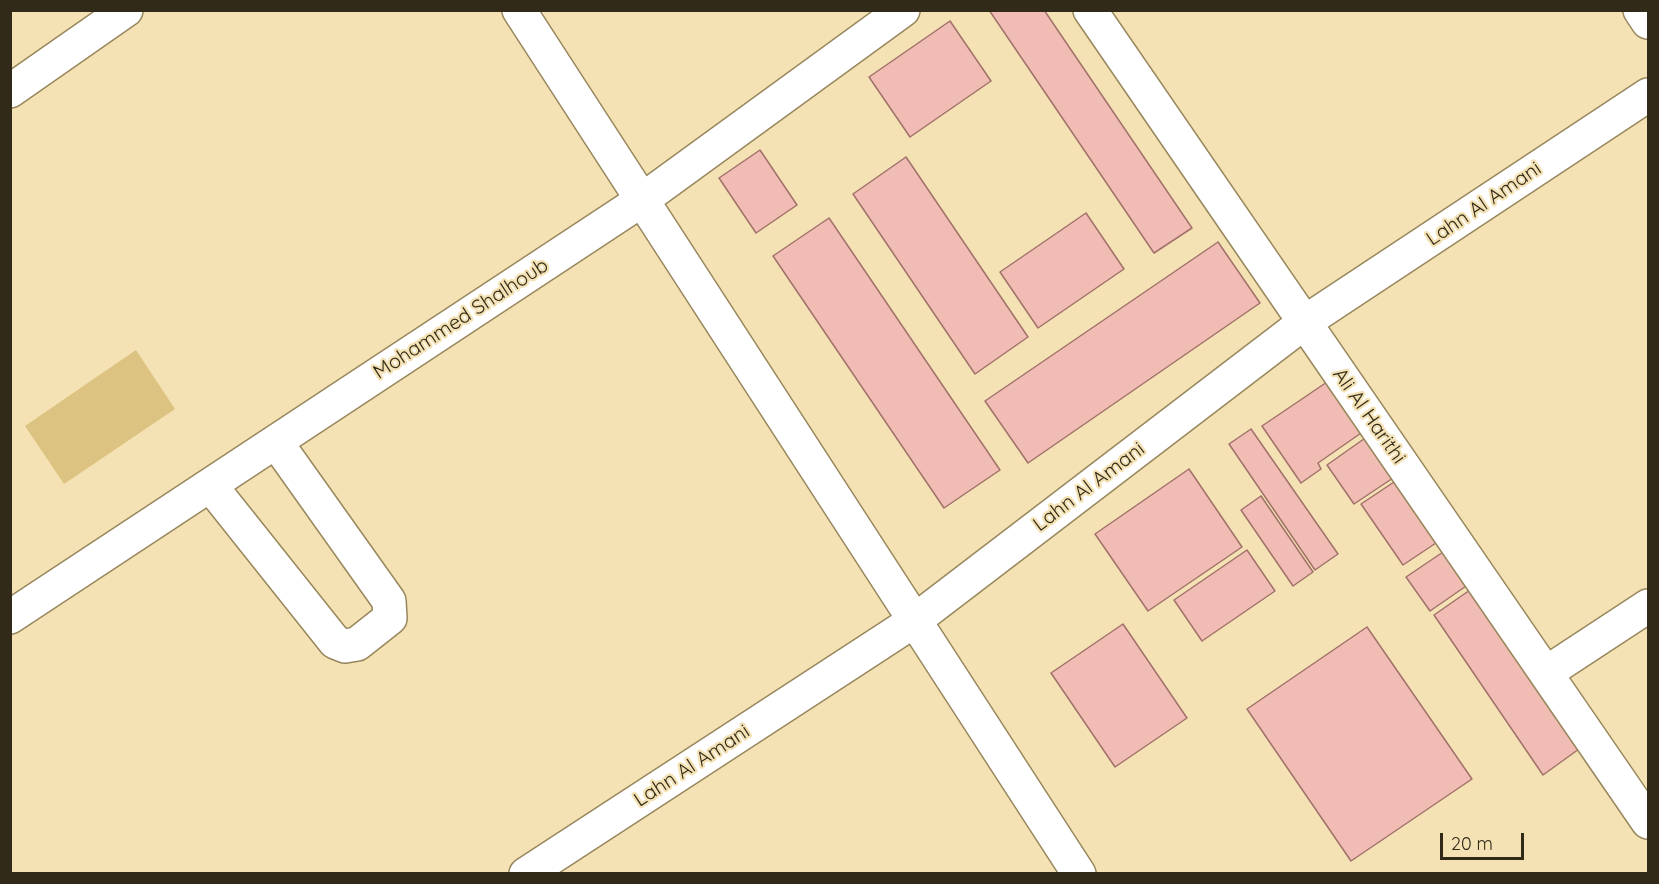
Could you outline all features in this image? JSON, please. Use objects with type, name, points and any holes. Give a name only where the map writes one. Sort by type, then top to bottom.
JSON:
[{"type":"street","points":[[10,91],[126,10]]},
{"type":"street","points":[[519,10],[1079,873]]},
{"type":"street","name":"Mohammed Shalhoub","points":[[10,617],[642,200],[903,10]]},
{"type":"street","name":"Ali Al Harithi","points":[[1090,10],[1648,822]]},
{"type":"street","points":[[1640,10],[1648,22]]},
{"type":"street","name":"Lahn Al Amani","points":[[526,873],[914,621],[1305,322],[1648,95]]},
{"type":"street","points":[[210,485],[335,642],[345,646],[357,644],[390,618],[389,601],[276,441]]},
{"type":"street","points":[[1546,673],[1648,606]]},
{"type":"shaded area","points":[[136,350],[175,409],[64,484],[25,426]]},
{"type":"building","points":[[989,10],[1044,10],[1192,228],[1154,253]]},
{"type":"building","points":[[950,21],[991,81],[910,137],[869,77]]},
{"type":"building","points":[[760,150],[797,205],[756,233],[719,178]]},
{"type":"building","points":[[906,157],[1028,337],[975,374],[853,194]]},
{"type":"building","points":[[1086,213],[1124,269],[1038,328],[1000,272]]},
{"type":"building","points":[[829,218],[1000,470],[944,508],[773,256]]},
{"type":"building","points":[[1218,242],[1260,303],[1028,463],[985,401]]},
{"type":"building","points":[[1330,380],[1364,431],[1318,463],[1321,469],[1301,483],[1262,426]]},
{"type":"building","points":[[1251,429],[1338,554],[1315,570],[1229,444]]},
{"type":"building","points":[[1368,436],[1396,476],[1354,504],[1327,465]]},
{"type":"building","points":[[1189,469],[1242,547],[1148,611],[1095,534]]},
{"type":"building","points":[[1397,480],[1439,541],[1403,565],[1361,504]]},
{"type":"building","points":[[1261,496],[1313,572],[1293,586],[1241,510]]},
{"type":"building","points":[[1247,550],[1275,591],[1202,641],[1174,600]]},
{"type":"building","points":[[1446,550],[1469,584],[1430,611],[1406,577]]},
{"type":"building","points":[[1470,590],[1579,749],[1543,775],[1434,615]]},
{"type":"building","points":[[1123,624],[1187,718],[1115,767],[1051,673]]},
{"type":"building","points":[[1367,627],[1472,779],[1351,861],[1247,709]]}]
